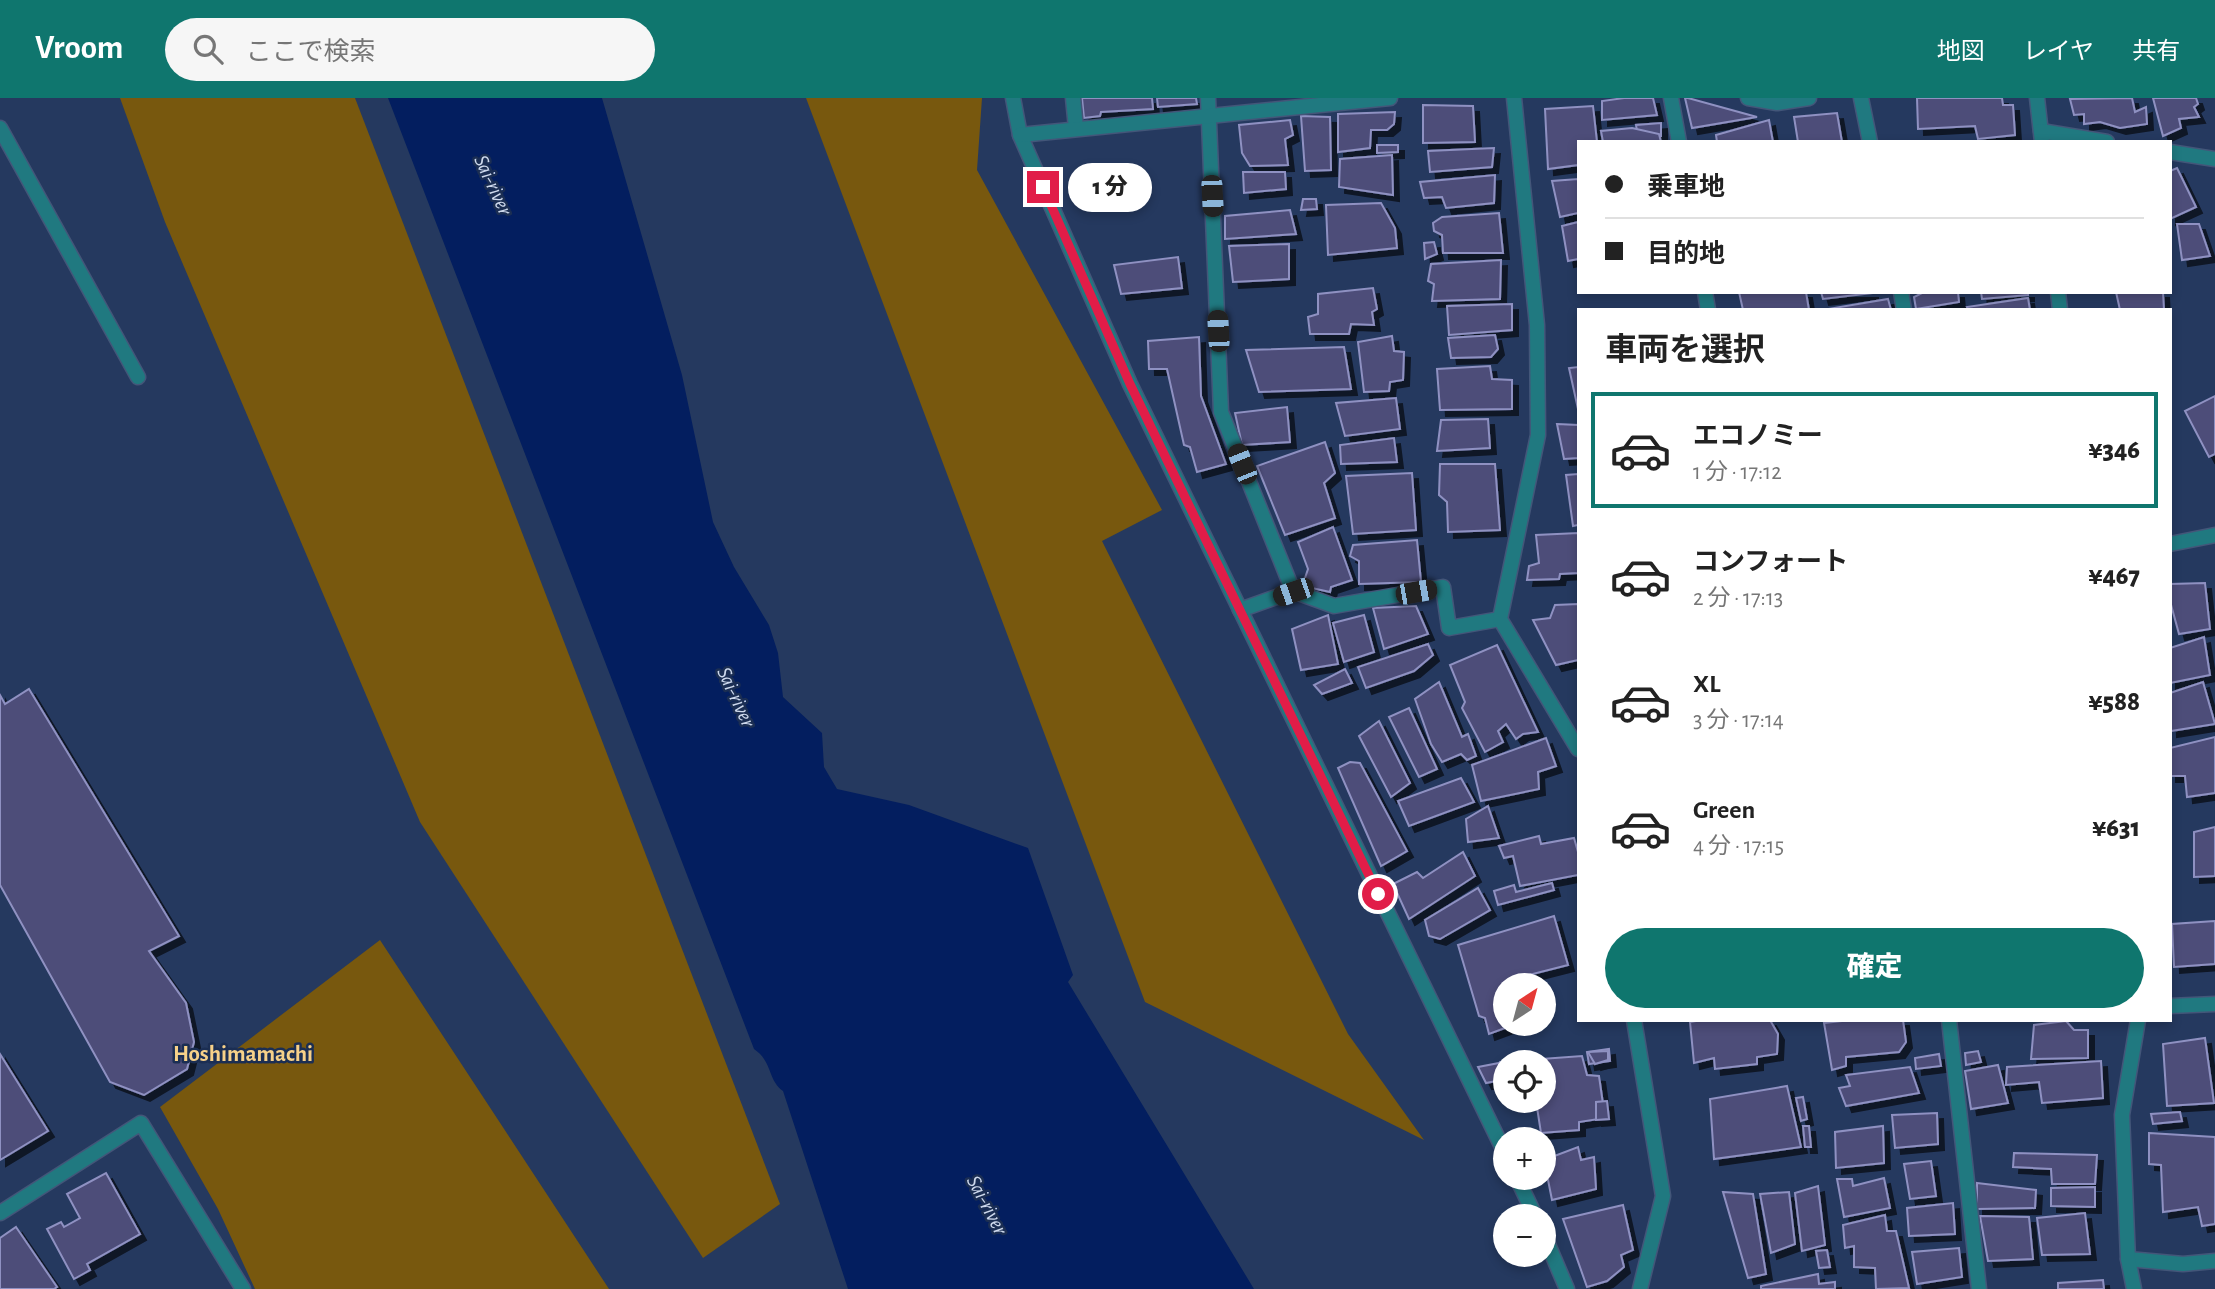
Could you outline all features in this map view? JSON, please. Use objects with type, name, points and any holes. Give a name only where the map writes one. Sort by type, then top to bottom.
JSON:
[{"type":"street","points":[[1013,98],[1020,135],[1130,384],[1493,1128]]},
{"type":"street","points":[[1073,98],[1076,128]]},
{"type":"street","points":[[1208,98],[1221,412],[1293,592]]},
{"type":"street","points":[[1020,135],[1390,98]]},
{"type":"street","points":[[1514,98],[1538,325],[1538,435],[1500,619],[1577,747]]},
{"type":"street","points":[[1671,98],[1679,140]]},
{"type":"street","points":[[1748,98],[1810,98]]},
{"type":"street","points":[[1861,98],[1870,140]]},
{"type":"street","points":[[2037,98],[2042,136],[2085,140]]},
{"type":"street","points":[[0,128],[138,377]]},
{"type":"street","points":[[2172,152],[2215,159]]},
{"type":"street","points":[[2172,544],[2215,535]]},
{"type":"street","points":[[1240,610],[1293,592],[1334,606],[1443,587],[1449,628],[1500,619]]},
{"type":"street","points":[[2172,1006],[2215,1004]]},
{"type":"street","points":[[1634,1022],[1663,1196],[1640,1289]]},
{"type":"street","points":[[1948,1022],[1979,1289]]},
{"type":"street","points":[[2134,1289],[2128,1259],[2122,1115],[2138,1022]]},
{"type":"street","points":[[0,1213],[141,1123],[243,1289]]},
{"type":"street","points":[[2128,1259],[2183,1264],[2215,1261]]},
{"type":"street","points":[[1556,1264],[1567,1289]]},
{"type":"shaded area","points":[[120,98],[355,98],[780,1204],[703,1258],[420,822],[165,222]]},
{"type":"shaded area","points":[[806,98],[982,98],[977,170],[1162,510],[1102,541],[1348,1034],[1424,1140],[1145,1002]]},
{"type":"shaded area","points":[[380,940],[609,1289],[255,1289],[218,1209],[160,1107]]},
{"type":"water","name":"Sai-river","points":[[388,98],[602,98],[682,375],[713,522],[734,567],[769,625],[778,653],[783,697],[822,733],[824,767],[837,789],[909,805],[1028,848],[1073,975],[1068,982],[1254,1289],[848,1289],[783,1091],[774,1081],[764,1059],[754,1049]]},
{"type":"building","points":[[1082,98],[1152,98],[1153,109],[1101,112],[1100,116],[1084,118]]},
{"type":"building","points":[[1157,98],[1196,98],[1197,104],[1158,107]]},
{"type":"building","points":[[1653,98],[1657,115],[1602,120],[1602,101]]},
{"type":"building","points":[[1685,98],[1688,98],[1757,117],[1692,128]]},
{"type":"building","points":[[1917,98],[2002,98],[2003,105],[2013,105],[2015,135],[1978,139],[1975,126],[1918,129]]},
{"type":"building","points":[[2132,98],[2135,112],[2146,107],[2147,124],[2120,128],[2100,122],[2084,124],[2084,114],[2074,115],[2070,99]]},
{"type":"building","points":[[2153,98],[2196,98],[2198,104],[2194,107],[2199,117],[2179,119],[2181,128],[2163,136]]},
{"type":"building","points":[[1423,105],[1473,106],[1475,142],[1423,143]]},
{"type":"building","points":[[1593,106],[1597,140],[1577,140],[1577,165],[1548,169],[1545,109]]},
{"type":"building","points":[[1395,112],[1394,124],[1387,130],[1371,130],[1370,148],[1338,152],[1338,114]]},
{"type":"building","points":[[1837,113],[1842,140],[1798,140],[1794,117]]},
{"type":"building","points":[[1301,116],[1330,117],[1331,170],[1305,171]]},
{"type":"building","points":[[1290,120],[1293,135],[1285,139],[1288,165],[1250,166],[1242,153],[1239,125]]},
{"type":"building","points":[[1769,120],[1773,140],[1717,140],[1716,135]]},
{"type":"building","points":[[1661,123],[1661,136],[1638,138],[1636,125]]},
{"type":"building","points":[[1632,128],[1659,134],[1660,140],[1603,140],[1601,131]]},
{"type":"building","points":[[1377,145],[1398,145],[1398,152],[1377,153]]},
{"type":"building","points":[[1494,148],[1492,167],[1430,172],[1428,151]]},
{"type":"building","points":[[1392,155],[1393,195],[1339,187],[1340,159]]},
{"type":"building","points":[[2177,168],[2196,207],[2172,218],[2172,170]]},
{"type":"building","points":[[1243,172],[1285,172],[1286,189],[1244,193]]},
{"type":"building","points":[[1495,175],[1494,203],[1446,208],[1442,197],[1424,198],[1420,182]]},
{"type":"building","points":[[1577,179],[1577,213],[1560,217],[1552,181]]},
{"type":"building","points":[[1303,199],[1316,199],[1317,209],[1301,210]]},
{"type":"building","points":[[1381,203],[1395,228],[1397,248],[1328,255],[1326,205]]},
{"type":"building","points":[[1290,210],[1296,234],[1225,239],[1225,216]]},
{"type":"building","points":[[1499,213],[1503,253],[1443,253],[1442,235],[1434,231],[1433,223],[1442,217]]},
{"type":"building","points":[[1577,222],[1577,259],[1568,261],[1562,226]]},
{"type":"building","points":[[2177,224],[2199,224],[2210,256],[2182,260]]},
{"type":"building","points":[[1434,242],[1437,254],[1425,259],[1424,243]]},
{"type":"building","points":[[1289,244],[1289,279],[1233,282],[1229,246]]},
{"type":"building","points":[[1178,257],[1182,288],[1121,294],[1114,265]]},
{"type":"building","points":[[1501,260],[1500,299],[1432,301],[1434,284],[1428,281],[1431,264]]},
{"type":"building","points":[[1373,288],[1377,309],[1372,312],[1374,325],[1351,324],[1349,334],[1310,334],[1308,317],[1318,314],[1318,294]]},
{"type":"building","points":[[1739,294],[1806,294],[1809,308],[1743,308]]},
{"type":"building","points":[[1822,294],[1864,294],[1823,299]]},
{"type":"building","points":[[1920,294],[1958,294],[1959,302],[1916,308],[1914,297]]},
{"type":"building","points":[[1981,294],[2028,294],[2028,295],[1982,299]]},
{"type":"building","points":[[2116,294],[2163,294],[2164,308],[2120,308]]},
{"type":"building","points":[[2028,298],[2030,308],[1967,308]]},
{"type":"building","points":[[1888,299],[1890,308],[1834,308]]},
{"type":"building","points":[[1512,304],[1512,330],[1449,335],[1447,306]]},
{"type":"building","points":[[1495,335],[1498,349],[1491,357],[1451,358],[1448,338]]},
{"type":"building","points":[[1392,336],[1394,351],[1404,352],[1403,380],[1390,382],[1389,391],[1364,392],[1358,342]]},
{"type":"building","points":[[1199,337],[1201,396],[1226,464],[1197,472],[1190,447],[1184,445],[1167,369],[1149,369],[1148,341]]},
{"type":"building","points":[[1344,347],[1351,389],[1259,392],[1246,350]]},
{"type":"building","points":[[1490,366],[1492,379],[1512,380],[1512,409],[1440,410],[1437,369]]},
{"type":"building","points":[[1577,367],[1577,404],[1569,368]]},
{"type":"building","points":[[2215,396],[2215,454],[2209,457],[2185,411]]},
{"type":"building","points":[[1396,398],[1400,429],[1345,436],[1336,403]]},
{"type":"building","points":[[1287,407],[1290,442],[1242,445],[1235,413]]},
{"type":"building","points":[[1488,419],[1490,448],[1437,451],[1441,420]]},
{"type":"building","points":[[1557,424],[1577,425],[1577,458],[1564,459]]},
{"type":"building","points":[[1394,438],[1397,462],[1341,464],[1340,445]]},
{"type":"building","points":[[1325,442],[1335,473],[1324,483],[1335,518],[1285,535],[1257,466]]},
{"type":"building","points":[[1440,464],[1495,464],[1500,530],[1448,532],[1447,502],[1439,495]]},
{"type":"building","points":[[1412,473],[1416,530],[1353,534],[1346,476]]},
{"type":"building","points":[[1577,474],[1577,525],[1573,526],[1566,475]]},
{"type":"building","points":[[1333,527],[1352,580],[1331,587],[1330,592],[1307,587],[1305,578],[1308,569],[1298,542]]},
{"type":"building","points":[[1577,533],[1577,573],[1560,574],[1559,579],[1527,580],[1529,566],[1539,563],[1536,535]]},
{"type":"building","points":[[1417,540],[1421,582],[1359,584],[1359,561],[1350,556],[1353,545]]},
{"type":"building","points":[[2205,583],[2210,629],[2179,634],[2172,608],[2172,584]]},
{"type":"building","points":[[1577,604],[1577,660],[1556,665],[1533,620],[1550,618],[1555,605]]},
{"type":"building","points":[[1416,606],[1428,634],[1384,649],[1373,608]]},
{"type":"building","points":[[1328,615],[1338,664],[1301,670],[1292,629]]},
{"type":"building","points":[[1364,615],[1374,652],[1344,662],[1333,623]]},
{"type":"building","points":[[2204,637],[2210,675],[2172,683],[2172,647]]},
{"type":"building","points":[[1428,644],[1433,655],[1414,671],[1366,688],[1358,667]]},
{"type":"building","points":[[1497,645],[1538,732],[1523,734],[1516,739],[1506,724],[1498,731],[1503,742],[1485,752],[1462,708],[1465,702],[1450,665]]},
{"type":"building","points":[[1345,669],[1352,683],[1322,694],[1314,685]]},
{"type":"building","points":[[1439,682],[1462,737],[1468,734],[1476,756],[1467,760],[1461,754],[1442,762],[1431,744],[1415,699]]},
{"type":"building","points":[[2203,682],[2215,724],[2172,731],[2172,692]]},
{"type":"building","points":[[29,689],[179,936],[149,951],[186,1003],[194,1042],[187,1069],[144,1095],[110,1082],[0,885],[0,695],[5,704]]},
{"type":"building","points":[[1409,708],[1437,769],[1419,777],[1389,717]]},
{"type":"building","points":[[1379,721],[1410,783],[1391,797],[1359,736]]},
{"type":"building","points":[[2215,737],[2215,793],[2187,797],[2185,776],[2172,776],[2172,748]]},
{"type":"building","points":[[1546,738],[1556,766],[1538,772],[1539,789],[1481,801],[1472,765]]},
{"type":"building","points":[[1350,762],[1360,763],[1407,851],[1381,866],[1338,768]]},
{"type":"building","points":[[1461,778],[1474,802],[1409,826],[1398,801]]},
{"type":"building","points":[[1488,806],[1499,838],[1468,842],[1466,819]]},
{"type":"building","points":[[2215,827],[2215,876],[2194,877],[2194,832]]},
{"type":"building","points":[[1539,836],[1541,844],[1574,838],[1577,848],[1577,875],[1520,886],[1513,856],[1504,858],[1499,846]]},
{"type":"building","points":[[1463,852],[1475,876],[1409,919],[1393,884],[1417,872],[1423,878]]},
{"type":"building","points":[[1552,883],[1554,890],[1498,905],[1494,891],[1514,885],[1516,892]]},
{"type":"building","points":[[1478,888],[1490,910],[1440,939],[1429,936],[1425,920]]},
{"type":"building","points":[[1554,916],[1568,965],[1537,973],[1493,973],[1493,1032],[1489,1034],[1485,1018],[1479,1016],[1458,945]]},
{"type":"building","points":[[2215,921],[2215,964],[2174,967],[2172,924]]},
{"type":"building","points":[[1690,1022],[1771,1022],[1778,1034],[1777,1054],[1757,1057],[1757,1064],[1715,1069],[1714,1058],[1694,1063]]},
{"type":"building","points":[[1903,1022],[1906,1042],[1899,1052],[1846,1057],[1846,1066],[1832,1070],[1824,1023]]},
{"type":"building","points":[[2067,1022],[2074,1030],[2088,1030],[2088,1058],[2031,1059],[2034,1025]]},
{"type":"building","points":[[2205,1038],[2214,1103],[2167,1106],[2163,1044]]},
{"type":"building","points":[[1609,1049],[1610,1061],[1589,1064],[1587,1052]]},
{"type":"building","points":[[1608,1051],[1608,1060],[1595,1064],[1588,1052]]},
{"type":"building","points":[[1978,1051],[1981,1062],[1966,1065],[1965,1053]]},
{"type":"building","points":[[0,1054],[48,1131],[0,1160]]},
{"type":"building","points":[[1939,1054],[1941,1066],[1916,1069],[1915,1058]]},
{"type":"building","points":[[1582,1056],[1587,1075],[1599,1076],[1605,1118],[1579,1122],[1579,1130],[1556,1132],[1556,1127],[1540,1127],[1538,1113],[1556,1113],[1556,1058]]},
{"type":"building","points":[[2101,1061],[2103,1098],[2042,1103],[2039,1082],[2006,1085],[2007,1067]]},
{"type":"building","points":[[1493,1064],[1493,1082],[1486,1083],[1478,1067]]},
{"type":"building","points":[[1998,1065],[2008,1103],[1971,1109],[1965,1071]]},
{"type":"building","points":[[1910,1067],[1919,1093],[1846,1106],[1839,1088],[1850,1086],[1846,1075]]},
{"type":"building","points":[[1787,1086],[1801,1147],[1714,1159],[1710,1099]]},
{"type":"building","points":[[1803,1097],[1807,1119],[1801,1121],[1796,1098]]},
{"type":"building","points":[[1607,1101],[1609,1119],[1596,1120],[1596,1102]]},
{"type":"building","points":[[2180,1112],[2182,1121],[2153,1124],[2151,1114]]},
{"type":"building","points":[[1937,1113],[1938,1144],[1895,1148],[1892,1115]]},
{"type":"building","points":[[1803,1126],[1809,1126],[1811,1147],[1805,1147]]},
{"type":"building","points":[[1883,1126],[1884,1163],[1836,1168],[1835,1132]]},
{"type":"building","points":[[2149,1133],[2215,1137],[2215,1224],[2202,1226],[2198,1207],[2163,1212],[2161,1165],[2149,1164]]},
{"type":"building","points":[[1578,1147],[1581,1160],[1594,1157],[1596,1189],[1552,1200],[1550,1190],[1556,1190],[1556,1155]]},
{"type":"building","points":[[2014,1153],[2097,1155],[2095,1184],[2052,1184],[2051,1169],[2013,1167]]},
{"type":"building","points":[[1931,1161],[1936,1196],[1910,1199],[1904,1164]]},
{"type":"building","points":[[106,1173],[140,1234],[87,1264],[90,1270],[74,1279],[47,1229],[61,1222],[64,1227],[80,1218],[67,1194]]},
{"type":"building","points":[[1884,1178],[1890,1208],[1844,1217],[1837,1179],[1852,1179],[1853,1186]]},
{"type":"building","points":[[1977,1183],[2036,1190],[2035,1208],[1977,1209]]},
{"type":"building","points":[[1818,1186],[1825,1245],[1802,1251],[1795,1193]]},
{"type":"building","points":[[2095,1187],[2095,1207],[2051,1206],[2051,1188]]},
{"type":"building","points":[[1723,1192],[1753,1194],[1766,1274],[1748,1278]]},
{"type":"building","points":[[1789,1192],[1795,1244],[1771,1253],[1760,1194]]},
{"type":"building","points":[[1953,1203],[1955,1234],[1909,1236],[1907,1208]]},
{"type":"building","points":[[1623,1205],[1633,1250],[1621,1255],[1624,1267],[1607,1281],[1587,1287],[1563,1219]]},
{"type":"building","points":[[2085,1213],[2090,1254],[2042,1255],[2037,1218]]},
{"type":"building","points":[[1885,1215],[1887,1231],[1896,1231],[1909,1288],[1876,1289],[1875,1268],[1854,1267],[1854,1246],[1845,1248],[1843,1225]]},
{"type":"building","points":[[1980,1216],[2029,1217],[2033,1259],[1988,1261]]},
{"type":"building","points":[[16,1227],[57,1287],[54,1289],[0,1289],[0,1238]]},
{"type":"building","points":[[1959,1248],[1962,1277],[1917,1284],[1912,1252]]},
{"type":"building","points":[[1827,1250],[1830,1267],[1819,1268],[1816,1251]]},
{"type":"building","points":[[1818,1274],[1819,1284],[1835,1282],[1835,1289],[1761,1289],[1761,1286]]},
{"type":"building","points":[[2103,1280],[2104,1289],[2058,1289],[2058,1283]]},
{"type":"district","name":"Hoshimamachi","points":[[243,1054]]},
{"type":"route","points":[[1043,187],[1130,384],[1378,894]]}]
